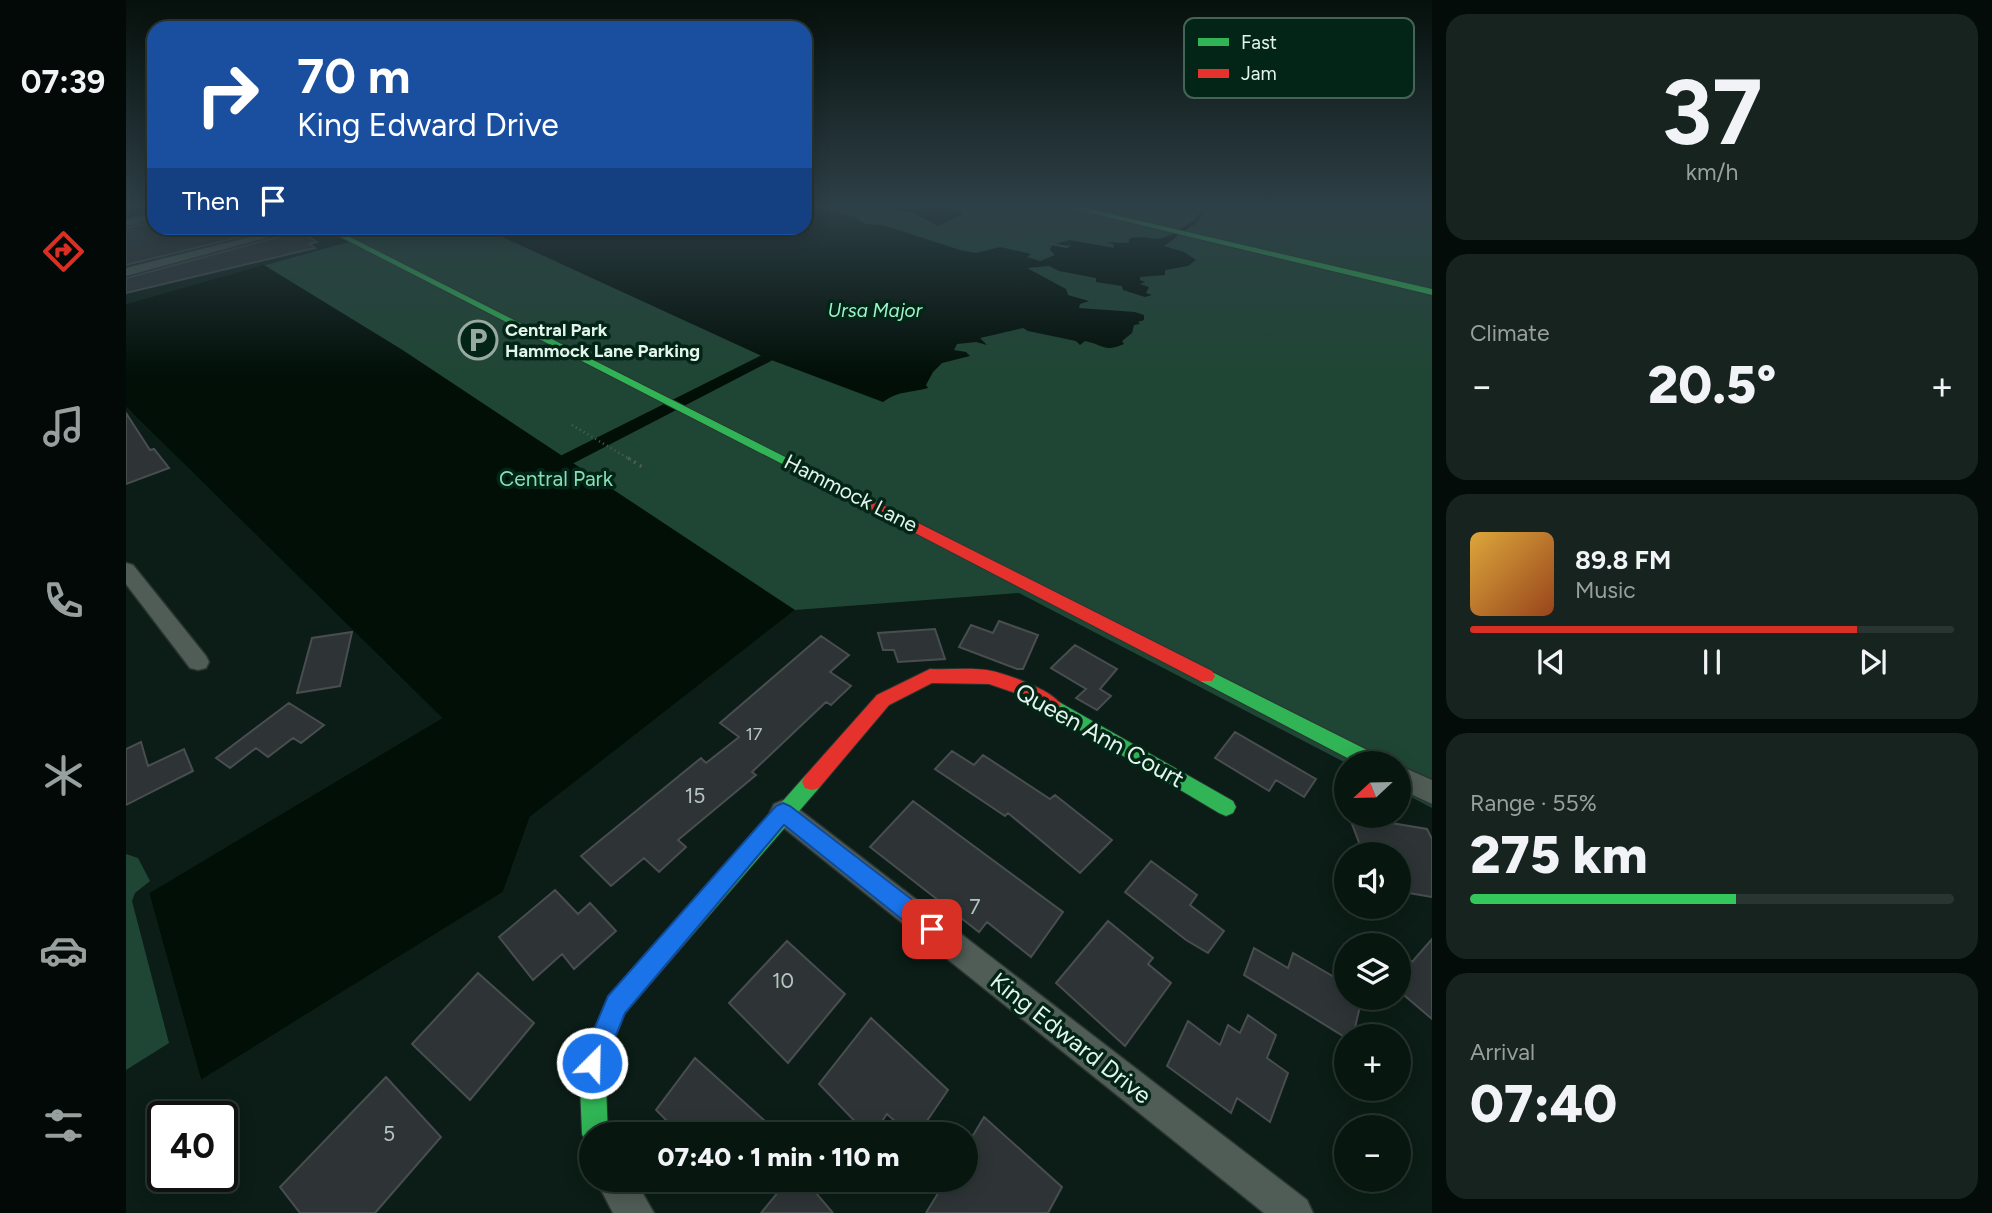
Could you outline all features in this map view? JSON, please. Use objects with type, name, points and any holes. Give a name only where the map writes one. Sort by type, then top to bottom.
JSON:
[{"type":"street","points":[[126,272],[166,262]]},
{"type":"street","name":"Hammock Lane","points":[[393,262],[960,548],[1351,751]]},
{"type":"street","points":[[1303,262],[1432,292]]},
{"type":"street","points":[[126,570],[198,662]]},
{"type":"street","name":"Queen Ann Court","points":[[594,1122],[592,1063],[617,1005],[883,700],[930,676],[990,677],[1027,690],[1226,807]]},
{"type":"street","points":[[1411,782],[1432,793]]},
{"type":"street","name":"King Edward Drive","points":[[783,812],[1294,1213]]},
{"type":"street","points":[[622,1192],[635,1213]]},
{"type":"path","points":[[572,425],[644,468]]},
{"type":"green space","name":"Central Park","points":[[278,262],[1432,262],[1432,808],[1411,797],[1411,751],[1334,751],[1334,757],[1019,593],[795,610],[530,817],[503,892],[201,1080],[149,893],[442,718],[126,407],[126,304]]},
{"type":"green space","points":[[126,854],[138,858],[150,881],[135,893],[132,901],[169,1043],[126,1070]]},
{"type":"water","name":"Ursa Major","points":[[556,262],[1194,262],[1188,266],[1165,270],[1165,275],[1140,277],[1140,280],[1145,282],[1140,284],[1149,287],[1146,293],[1152,295],[1145,297],[1123,290],[1122,286],[1096,282],[1096,278],[1059,271],[1049,266],[1027,268],[1066,289],[1068,295],[1089,301],[1080,304],[1079,308],[1135,312],[1144,315],[1144,320],[1134,325],[1132,333],[1122,341],[1124,344],[1112,348],[1085,341],[1080,345],[1076,341],[1023,328],[980,338],[987,345],[976,342],[957,344],[954,350],[966,352],[970,356],[942,363],[933,372],[926,385],[928,388],[900,394],[883,402],[766,358]]},
{"type":"water","points":[[264,265],[401,349],[795,610],[530,817],[503,892],[201,1080],[149,893],[442,718],[126,407],[126,304]]},
{"type":"building","points":[[187,262],[258,262],[126,293],[126,278]]},
{"type":"building","points":[[126,413],[150,450],[154,449],[169,468],[126,484]]},
{"type":"building","points":[[999,621],[1038,635],[1023,669],[959,647],[971,625],[993,633]]},
{"type":"building","points":[[935,629],[945,659],[898,662],[894,650],[883,650],[878,633]]},
{"type":"building","points":[[352,632],[340,686],[297,693],[312,638]]},
{"type":"building","points":[[821,636],[849,655],[830,672],[851,686],[831,705],[826,702],[752,772],[756,775],[678,840],[686,847],[659,872],[644,858],[611,886],[581,856],[701,758],[706,763],[739,737],[720,723]]},
{"type":"building","points":[[1075,645],[1117,669],[1100,689],[1111,696],[1097,710],[1076,698],[1086,689],[1051,668]]},
{"type":"building","points":[[289,703],[324,725],[301,743],[293,738],[268,757],[256,748],[230,768],[216,758]]},
{"type":"building","points":[[1235,732],[1316,779],[1304,797],[1276,780],[1269,791],[1215,758]]},
{"type":"building","points":[[141,742],[148,766],[184,749],[193,771],[126,805],[126,749]]},
{"type":"building","points":[[952,751],[974,765],[983,755],[1050,799],[1055,795],[1112,840],[1080,873],[1008,813],[1005,816],[935,769]]},
{"type":"building","points":[[913,801],[1063,912],[1031,957],[987,922],[979,932],[870,847]]},
{"type":"building","points":[[1411,826],[1427,829],[1432,839],[1432,897],[1411,893],[1411,842],[1359,842],[1354,828]]},
{"type":"building","points":[[1151,861],[1197,895],[1190,905],[1224,931],[1208,953],[1186,940],[1125,892]]},
{"type":"building","points":[[555,890],[578,914],[590,903],[616,931],[574,969],[562,954],[533,980],[499,937]]},
{"type":"building","points":[[1108,921],[1153,958],[1148,964],[1171,983],[1125,1046],[1056,983]]},
{"type":"building","points":[[1432,939],[1432,1019],[1411,1001],[1412,962]]},
{"type":"building","points":[[787,941],[845,994],[788,1063],[729,1003]]},
{"type":"building","points":[[1254,948],[1288,968],[1293,953],[1334,977],[1334,1010],[1359,1010],[1356,1024],[1334,1024],[1334,1030],[1244,975]]},
{"type":"building","points":[[478,973],[534,1023],[470,1100],[412,1044]]},
{"type":"building","points":[[1248,1015],[1276,1035],[1267,1058],[1288,1073],[1270,1122],[1237,1098],[1231,1113],[1167,1066],[1188,1021],[1220,1045],[1228,1025],[1240,1033]]},
{"type":"building","points":[[871,1018],[948,1090],[926,1122],[896,1122],[887,1114],[881,1122],[855,1122],[819,1084]]},
{"type":"building","points":[[695,1058],[766,1122],[668,1122],[656,1110]]},
{"type":"building","points":[[386,1077],[441,1137],[375,1213],[300,1213],[280,1187]]},
{"type":"building","points":[[984,1117],[1062,1187],[1048,1213],[926,1213],[939,1192],[978,1192],[978,1127]]},
{"type":"building","points":[[778,1192],[815,1192],[833,1213],[761,1213]]},
{"type":"waterway","points":[[568,459],[766,358]]},
{"type":"traffic: fast","points":[[393,262],[795,465]]},
{"type":"traffic: fast","points":[[1303,262],[1432,292]]},
{"type":"traffic: fast","points":[[1206,676],[1351,751]]},
{"type":"traffic: fast","points":[[1052,705],[1226,807]]},
{"type":"traffic: fast","points":[[594,1122],[592,1063],[617,1005],[812,782]]},
{"type":"traffic: jam","points":[[795,465],[1206,676]]},
{"type":"traffic: jam","points":[[812,782],[883,700],[930,676],[990,677],[1027,690],[1052,705]]},
{"type":"place","name":"Central Park Hammock Lane Parking","points":[[478,340]]},
{"type":"route","points":[[592,1063],[617,1005],[783,812],[932,929]]}]
